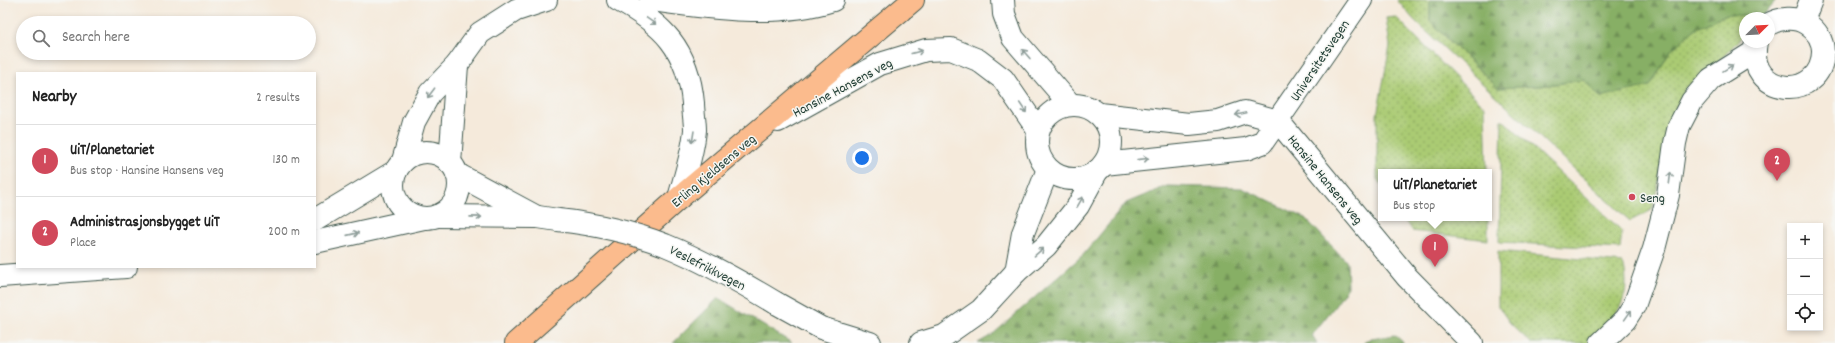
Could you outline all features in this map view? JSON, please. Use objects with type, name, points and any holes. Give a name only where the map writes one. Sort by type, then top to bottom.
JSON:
[{"type":"highway","name":"Erling Kjeldsens veg","points":[[516,343],[679,198],[914,0]]},
{"type":"street","points":[[457,65],[453,168],[458,187],[456,199],[448,209],[431,217],[412,215],[401,208],[395,197],[393,184],[414,122],[430,93],[457,65],[480,33],[516,10],[546,0]]},
{"type":"street","points":[[618,0],[659,26],[674,43],[689,79],[695,129],[691,153],[679,198]]},
{"type":"street","points":[[651,0],[710,8],[751,11],[816,5],[833,0]]},
{"type":"street","points":[[1003,0],[1004,14],[1012,38],[1070,104]]},
{"type":"street","name":"Universitetsvegen","points":[[1278,121],[1361,0]]},
{"type":"street","points":[[1803,21],[1811,0]]},
{"type":"street","points":[[1755,48],[1755,63],[1761,73],[1769,81],[1779,86],[1791,87],[1802,85],[1815,74],[1822,59],[1822,48],[1819,37],[1812,28],[1803,21],[1780,19],[1775,21]]},
{"type":"street","name":"Hansine Hansens veg","points":[[758,132],[880,64],[904,56],[938,48],[951,49],[966,53],[1003,79],[1038,130]]},
{"type":"street","points":[[1601,343],[1625,320],[1634,306],[1654,249],[1668,195],[1674,143],[1692,101],[1711,79],[1754,48]]},
{"type":"street","points":[[921,343],[944,336],[965,323],[981,310],[1016,272],[1046,246],[1078,206],[1109,154],[1111,144],[1110,133],[1106,123],[1099,114],[1086,107],[1070,104],[1059,107],[1050,112],[1043,120],[1038,130],[1036,140],[1037,151],[1041,161],[1048,169],[1056,175],[1072,179],[1088,177],[1100,167]]},
{"type":"street","name":"Hansine Hansens veg","points":[[1099,114],[1189,124],[1218,121],[1245,112],[1278,121],[1407,277],[1472,343]]},
{"type":"street","name":"Hansine Hansens veg","points":[[1100,167],[1246,149],[1262,143],[1278,121]]},
{"type":"street","points":[[316,219],[400,166],[414,154],[427,152],[440,155],[453,168]]},
{"type":"street","name":"Veslefrikkvegen","points":[[453,168],[548,218]]},
{"type":"street","points":[[1016,272],[1023,233],[1048,169]]},
{"type":"street","name":"Veslefrikkvegen","points":[[316,242],[431,217],[548,218],[586,223],[665,245],[729,276],[822,328],[870,343]]},
{"type":"street","points":[[0,276],[112,268]]},
{"type":"green space","points":[[1397,0],[1430,0],[1430,21],[1498,88],[1540,86],[1584,80],[1650,86],[1671,50],[1695,29],[1727,14],[1739,15],[1739,40],[1724,56],[1685,89],[1667,127],[1659,180],[1652,210],[1630,221],[1414,20]]},
{"type":"green space","points":[[1430,0],[1776,0],[1766,12],[1739,12],[1739,15],[1727,14],[1695,29],[1671,50],[1650,86],[1600,97],[1584,80],[1539,86],[1498,88],[1430,21]]},
{"type":"green space","points":[[1396,17],[1485,107],[1487,169],[1378,169],[1378,180],[1377,115],[1390,46],[1386,18]]},
{"type":"green space","points":[[1502,119],[1622,231],[1620,249],[1499,242]]},
{"type":"green space","points":[[1167,186],[1242,188],[1305,218],[1347,262],[1348,287],[1312,335],[1317,343],[978,343],[992,335],[1084,254],[1126,203]]},
{"type":"green space","points":[[1405,221],[1488,221],[1488,240],[1412,231]]},
{"type":"green space","points":[[1498,251],[1623,263],[1626,277],[1626,289],[1619,309],[1606,326],[1588,343],[1531,343],[1510,323],[1498,306]]},
{"type":"green space","points":[[718,298],[792,343],[673,343]]},
{"type":"green space","points":[[1395,335],[1404,343],[1364,343],[1366,340]]},
{"type":"place","name":"Administrasjonsbygget UiT","points":[[1777,181]]},
{"type":"place","name":"Seng","points":[[1632,197]]},
{"type":"place","name":"UiT/Planetariet","points":[[1435,267]]}]
